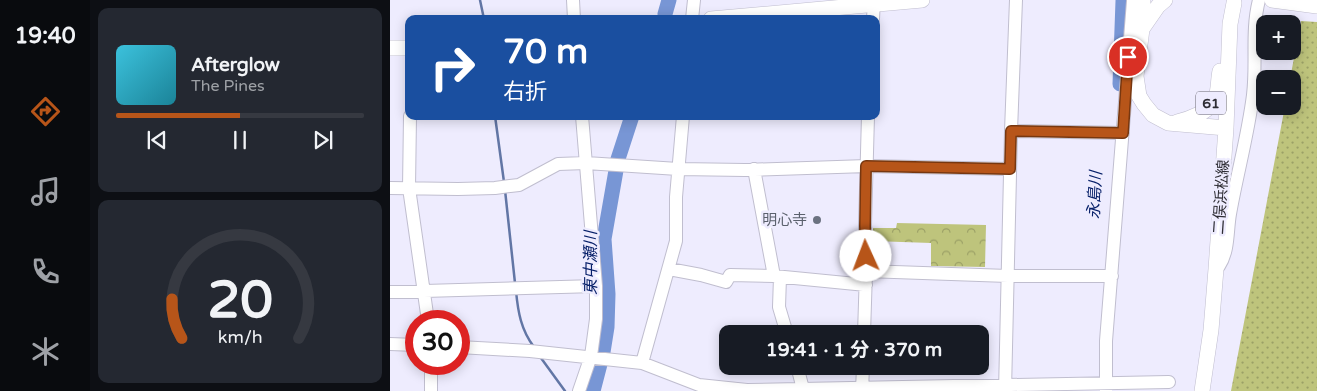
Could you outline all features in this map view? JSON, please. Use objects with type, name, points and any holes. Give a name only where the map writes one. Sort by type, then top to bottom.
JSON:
[{"type":"main road","points":[[740,15],[818,4],[873,8],[922,0]]},
{"type":"main road","points":[[1138,0],[1142,29],[1136,76],[1139,96],[1153,115],[1168,123]]},
{"type":"main road","points":[[1142,29],[1158,6],[1166,0]]},
{"type":"main road","points":[[1272,0],[1317,6]]},
{"type":"main road","name":"二俣浜松線","points":[[1202,391],[1211,330],[1226,128],[1228,58],[1234,3]]},
{"type":"main road","points":[[390,48],[405,48]]},
{"type":"main road","name":"61","points":[[1168,123],[1189,119],[1204,110],[1215,100],[1220,68],[1228,58]]},
{"type":"main road","name":"61","points":[[1168,123],[1226,128]]},
{"type":"street","points":[[573,0],[574,15]]},
{"type":"street","points":[[692,15],[694,0]]},
{"type":"street","points":[[1005,388],[1016,0]]},
{"type":"street","points":[[1104,386],[1108,276],[1120,133],[1138,0]]},
{"type":"street","points":[[1216,269],[1222,260],[1227,245],[1230,215],[1249,125],[1253,93],[1256,18],[1259,0]]},
{"type":"street","points":[[410,120],[409,188],[427,310]]},
{"type":"street","points":[[579,391],[591,356],[596,319],[596,286],[582,120]]},
{"type":"street","points":[[642,363],[676,241],[676,197],[683,120]]},
{"type":"street","points":[[864,325],[868,120]]},
{"type":"street","points":[[1011,131],[1120,133]]},
{"type":"street","points":[[390,188],[505,187],[519,185],[558,164],[678,169],[866,166],[1010,169]]},
{"type":"street","points":[[754,169],[777,276],[779,307],[784,325]]},
{"type":"street","points":[[669,269],[726,282],[730,275],[777,276],[866,284]]},
{"type":"street","points":[[866,271],[1008,276],[1108,276]]},
{"type":"street","points":[[390,292],[596,286]]},
{"type":"street","points":[[390,344],[405,345]]},
{"type":"street","points":[[470,347],[530,350],[642,363],[699,388],[862,390],[1104,386],[1169,382]]},
{"type":"street","points":[[431,375],[431,391]]},
{"type":"street","points":[[799,375],[803,389]]},
{"type":"street","points":[[862,390],[863,375]]},
{"type":"green space","points":[[1301,21],[1317,22],[1317,391],[1231,391],[1283,115],[1301,115],[1301,70],[1292,70],[1294,60],[1301,60]]},
{"type":"green space","points":[[897,223],[986,225],[985,267],[931,266],[931,243],[873,241],[873,228],[896,228]]},
{"type":"waterway","points":[[480,0],[483,15]]},
{"type":"waterway","name":"東中瀬川","points":[[665,14],[669,0]]},
{"type":"waterway","name":"永島川","points":[[1120,84],[1123,1]]},
{"type":"waterway","points":[[496,120],[504,182]]},
{"type":"waterway","name":"東中瀬川","points":[[603,352],[607,327],[608,294],[604,239],[618,159],[631,120]]},
{"type":"waterway","points":[[505,190],[515,283]]},
{"type":"waterway","points":[[516,291],[521,320],[526,334],[534,347]]},
{"type":"waterway","points":[[541,358],[565,391]]},
{"type":"waterway","name":"東中瀬川","points":[[593,391],[600,364]]},
{"type":"place","name":"明心寺","points":[[817,220]]},
{"type":"route","points":[[866,256],[866,166],[1010,169],[1011,131],[1123,133],[1128,57]]}]
